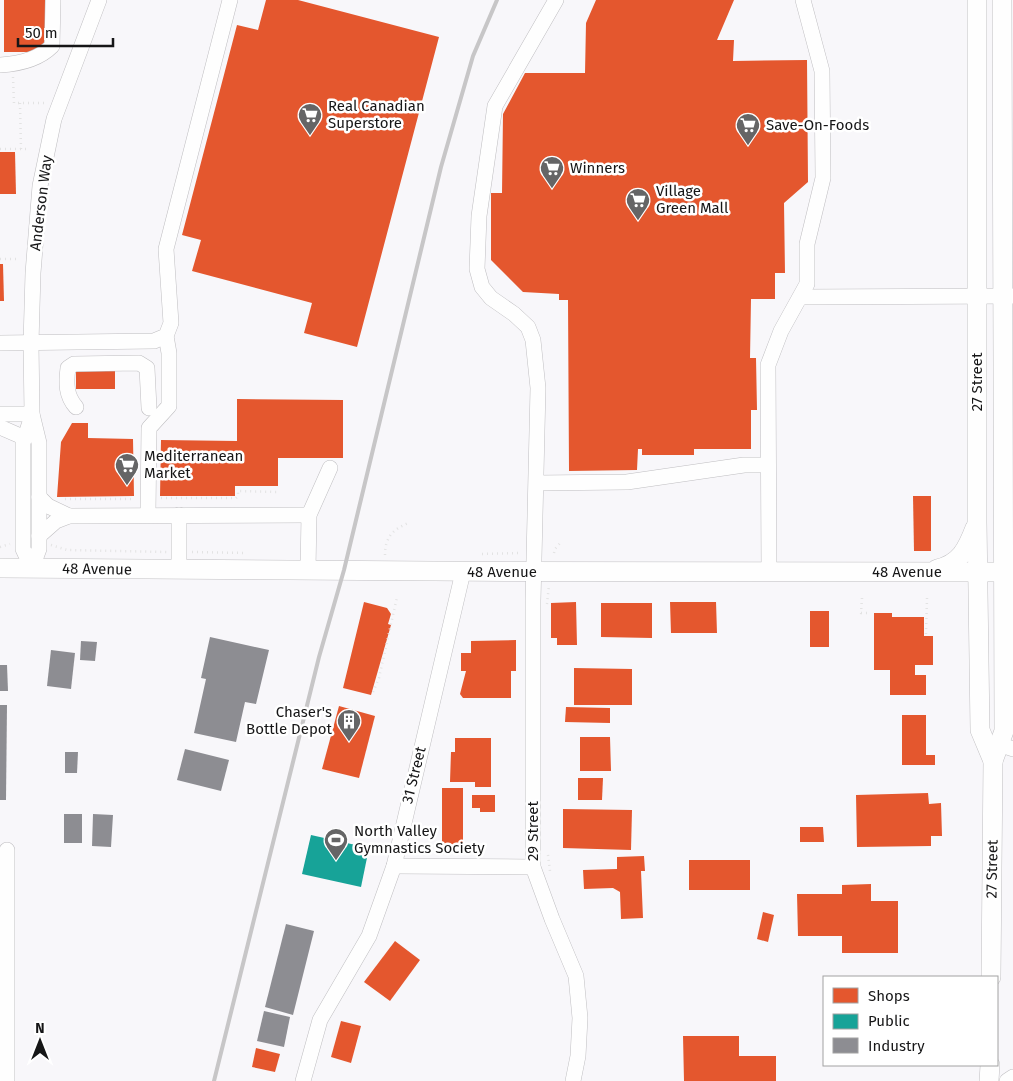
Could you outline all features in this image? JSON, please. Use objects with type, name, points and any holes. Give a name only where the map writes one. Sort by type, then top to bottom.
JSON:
[{"type":"main road","name":"27 Street","points":[[977,0],[977,522],[980,572],[980,730],[1002,752]]},
{"type":"main road","name":"27 Street","points":[[991,976],[1010,572],[1008,227],[1002,0]]},
{"type":"main road","points":[[920,573],[950,566],[964,554],[977,522]]},
{"type":"main road","name":"48 Avenue","points":[[0,568],[179,561],[308,570],[463,572],[1010,572]]},
{"type":"main road","points":[[989,1081],[990,1066]]},
{"type":"street","points":[[7,69],[45,54],[52,46],[53,0]]},
{"type":"street","name":"Anderson Way","points":[[32,568],[39,549],[39,443],[32,414],[31,343],[33,273],[44,166],[54,119],[99,0]]},
{"type":"street","points":[[148,514],[148,428],[169,406],[169,353],[166,336],[171,323],[166,249],[230,0]]},
{"type":"street","name":"29 Street","points":[[556,0],[494,106],[478,242],[477,269],[482,287],[491,298],[514,314],[528,327],[533,340],[538,388],[532,684],[533,867],[576,976],[580,1018],[578,1056],[573,1081]]},
{"type":"street","points":[[769,572],[768,365],[781,331],[807,284],[807,244],[823,178],[822,71],[803,0]]},
{"type":"street","points":[[801,296],[1008,296]]},
{"type":"street","points":[[0,343],[154,341],[166,336]]},
{"type":"street","points":[[76,406],[69,399],[68,368],[74,364],[139,363],[146,368],[148,376],[149,408]]},
{"type":"street","points":[[0,414],[32,414]]},
{"type":"street","name":"Anderson Way","points":[[32,414],[25,438],[23,549],[32,568]]},
{"type":"street","points":[[0,427],[25,438]]},
{"type":"street","points":[[537,483],[627,482],[744,465],[768,465]]},
{"type":"street","points":[[308,570],[310,515],[330,468]]},
{"type":"street","points":[[39,497],[48,506],[69,516]]},
{"type":"street","points":[[39,536],[56,521],[69,516],[148,514],[310,515]]},
{"type":"street","points":[[179,515],[179,561]]},
{"type":"street","name":"31 Street","points":[[303,1081],[320,1020],[369,936],[394,866],[463,572]]},
{"type":"street","points":[[7,850],[7,1081]]},
{"type":"street","points":[[394,866],[533,867]]},
{"type":"street","points":[[1008,1081],[1013,1077]]},
{"type":"path","points":[[7,69],[14,103],[44,103]]},
{"type":"path","points":[[20,103],[21,149]]},
{"type":"path","points":[[0,149],[28,149]]},
{"type":"path","points":[[0,259],[18,259]]},
{"type":"path","points":[[160,499],[236,498],[238,491],[277,492]]},
{"type":"path","points":[[59,499],[137,499]]},
{"type":"path","points":[[394,555],[385,556],[388,536],[394,530],[408,523]]},
{"type":"path","points":[[554,553],[561,542]]},
{"type":"path","points":[[0,546],[6,544]]},
{"type":"path","points":[[57,545],[67,550],[179,561],[249,553]]},
{"type":"path","points":[[480,554],[514,554]]},
{"type":"path","points":[[373,692],[381,669],[398,597]]},
{"type":"path","points":[[862,598],[861,614],[870,614]]},
{"type":"path","points":[[926,634],[927,598]]},
{"type":"path","points":[[548,852],[551,875]]},
{"type":"building: Shops","points":[[4,0],[48,0],[48,39],[38,52],[4,52]]},
{"type":"building: Shops","name":"Real Canadian Superstore","points":[[266,0],[298,0],[439,37],[357,347],[304,333],[312,303],[192,271],[201,240],[182,235],[237,25],[258,30]]},
{"type":"building: Shops","name":"Village Green Mall","points":[[596,0],[734,0],[717,40],[734,40],[733,61],[807,60],[808,182],[784,203],[785,273],[775,273],[775,299],[751,299],[750,358],[756,358],[757,410],[751,410],[751,449],[694,449],[694,455],[642,455],[642,449],[638,449],[637,470],[569,471],[568,300],[559,300],[559,294],[523,292],[491,260],[491,193],[502,193],[503,114],[525,73],[585,73],[586,23]]},
{"type":"building: Shops","points":[[0,152],[15,152],[16,194],[0,194]]},
{"type":"building: Shops","points":[[0,264],[3,264],[4,301],[0,301]]},
{"type":"building: Shops","points":[[76,369],[115,369],[115,389],[76,389]]},
{"type":"building: Shops","points":[[237,399],[343,400],[343,458],[278,458],[278,486],[235,486],[235,496],[160,496],[161,440],[237,441]]},
{"type":"building: Shops","points":[[72,423],[88,423],[88,438],[133,439],[134,496],[57,497],[61,442]]},
{"type":"building: Shops","points":[[913,496],[931,496],[931,551],[914,551]]},
{"type":"building: Shops","points":[[364,602],[387,608],[391,614],[388,624],[391,625],[371,695],[343,688]]},
{"type":"building: Shops","points":[[576,602],[577,645],[557,645],[557,638],[551,638],[551,603]]},
{"type":"building: Shops","points":[[670,602],[716,602],[717,633],[671,633]]},
{"type":"building: Shops","points":[[601,603],[652,603],[652,638],[601,637]]},
{"type":"building: Shops","points":[[810,611],[829,611],[829,647],[810,647]]},
{"type":"building: Shops","points":[[874,613],[892,613],[892,617],[924,617],[924,636],[933,636],[933,665],[915,665],[915,675],[926,675],[926,695],[890,695],[890,670],[874,670]]},
{"type":"building: Shops","points":[[516,640],[516,671],[511,671],[511,698],[463,698],[460,694],[466,671],[461,671],[461,653],[471,653],[471,641]]},
{"type":"building: Shops","points":[[574,668],[632,669],[632,705],[574,705]]},
{"type":"building: Shops","name":"Chaser's Bottle Depot","points":[[339,706],[375,716],[359,778],[322,769]]},
{"type":"building: Shops","points":[[566,707],[610,708],[610,723],[565,722]]},
{"type":"building: Shops","points":[[902,715],[926,715],[926,755],[935,755],[935,765],[902,765]]},
{"type":"building: Shops","points":[[580,737],[610,737],[611,771],[580,771]]},
{"type":"building: Shops","points":[[455,738],[491,738],[491,787],[475,787],[475,782],[450,782],[451,752],[455,752]]},
{"type":"building: Shops","points":[[578,778],[603,778],[602,800],[578,800]]},
{"type":"building: Shops","points":[[442,788],[463,788],[463,848],[442,848]]},
{"type":"building: Shops","points":[[928,793],[929,804],[941,803],[942,836],[931,836],[931,846],[857,847],[856,795]]},
{"type":"building: Shops","points":[[472,795],[495,795],[495,812],[480,812],[480,808],[472,808]]},
{"type":"building: Shops","points":[[563,809],[632,810],[631,850],[563,848]]},
{"type":"building: Shops","points":[[800,827],[823,827],[824,842],[800,842]]},
{"type":"building: Shops","points":[[644,856],[645,871],[641,871],[643,918],[621,919],[620,892],[613,888],[584,889],[583,870],[617,869],[617,857]]},
{"type":"building: Shops","points":[[689,860],[750,860],[750,890],[689,890]]},
{"type":"building: Shops","points":[[871,884],[871,901],[898,901],[898,953],[842,953],[842,936],[798,936],[797,894],[842,894],[842,885]]},
{"type":"building: Shops","points":[[763,912],[774,915],[768,942],[757,939]]},
{"type":"building: Shops","points":[[395,941],[420,960],[390,1001],[364,982]]},
{"type":"building: Shops","points":[[341,1021],[361,1026],[351,1063],[331,1057]]},
{"type":"building: Shops","points":[[683,1036],[739,1036],[739,1056],[776,1056],[776,1081],[684,1081]]},
{"type":"building: Shops","points":[[256,1048],[280,1054],[275,1072],[252,1067]]},
{"type":"building: Public","name":"North Valley Gymnastics Society","points":[[311,835],[369,848],[361,887],[302,874]]},
{"type":"building: Industry","points":[[210,637],[269,650],[256,704],[245,702],[236,742],[194,733],[206,679],[201,678]]},
{"type":"building: Industry","points":[[81,641],[97,642],[95,661],[80,660]]},
{"type":"building: Industry","points":[[51,650],[75,653],[71,689],[47,686]]},
{"type":"building: Industry","points":[[0,665],[7,665],[8,691],[0,691]]},
{"type":"building: Industry","points":[[0,705],[7,705],[6,800],[0,800]]},
{"type":"building: Industry","points":[[185,749],[229,760],[221,791],[177,780]]},
{"type":"building: Industry","points":[[65,752],[78,752],[77,773],[65,773]]},
{"type":"building: Industry","points":[[64,814],[82,814],[82,843],[64,843]]},
{"type":"building: Industry","points":[[93,814],[113,815],[111,847],[92,846]]},
{"type":"building: Industry","points":[[286,924],[314,931],[293,1015],[265,1007]]},
{"type":"building: Industry","points":[[264,1011],[290,1017],[284,1047],[257,1041]]},
{"type":"railway","points":[[214,1081],[319,657],[344,570],[441,167],[473,56],[497,0]]},
{"type":"place","name":"Real Canadian Superstore","points":[[310,136]]},
{"type":"place","name":"Save-On-Foods","points":[[748,146]]},
{"type":"place","name":"Winners","points":[[552,189]]},
{"type":"place","name":"Village Green Mall","points":[[638,221]]},
{"type":"place","name":"Mediterranean Market","points":[[127,486]]},
{"type":"place","name":"Chaser's Bottle Depot","points":[[349,742]]},
{"type":"place","name":"North Valley Gymnastics Society","points":[[336,861]]}]
